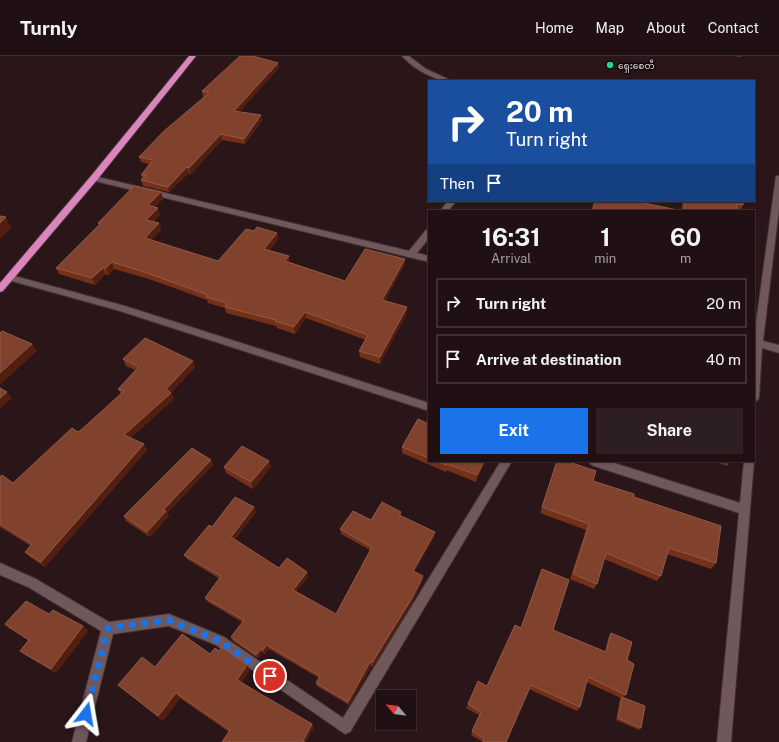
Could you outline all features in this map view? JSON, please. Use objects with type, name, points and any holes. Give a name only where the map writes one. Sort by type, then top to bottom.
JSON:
[{"type":"highway","points":[[0,289],[94,178],[193,56]]},
{"type":"street","points":[[405,56],[424,70],[447,80]]},
{"type":"street","points":[[94,178],[428,259]]},
{"type":"street","points":[[755,370],[756,343],[779,178]]},
{"type":"street","points":[[445,210],[451,202]]},
{"type":"street","points":[[412,254],[428,233]]},
{"type":"street","points":[[10,278],[122,308],[428,407]]},
{"type":"street","points":[[756,343],[779,349]]},
{"type":"street","points":[[0,569],[32,583],[108,628],[169,620],[220,641],[345,727],[506,462]]},
{"type":"street","points":[[597,462],[745,510]]},
{"type":"street","points":[[724,742],[749,462]]},
{"type":"street","points":[[79,742],[108,628]]},
{"type":"building","points":[[240,56],[253,56],[278,63],[234,111],[261,115],[244,139],[221,134],[189,168],[187,167],[168,187],[141,180],[146,175],[141,175],[153,160],[139,157],[164,131],[209,93],[202,91]]},
{"type":"building","points":[[134,186],[161,192],[148,205],[158,208],[146,220],[159,223],[145,238],[218,261],[246,229],[254,231],[257,227],[277,233],[264,249],[289,256],[285,261],[345,281],[365,249],[405,259],[382,300],[407,307],[380,357],[359,351],[368,335],[305,312],[294,327],[275,321],[276,320],[225,307],[227,303],[206,297],[208,295],[112,262],[92,278],[56,268],[100,224],[98,223]]},
{"type":"building","points":[[595,202],[640,202],[677,210],[592,210]]},
{"type":"building","points":[[685,202],[743,202],[743,205],[737,204],[736,210],[684,210]]},
{"type":"building","points":[[0,216],[6,217],[0,223]]},
{"type":"building","points":[[2,331],[32,344],[0,373],[0,333]]},
{"type":"building","points":[[145,338],[193,361],[166,389],[171,393],[124,435],[144,444],[41,562],[25,552],[32,544],[0,524],[0,477],[2,475],[13,483],[72,428],[78,432],[81,430],[124,391],[118,389],[139,367],[123,359]]},
{"type":"building","points":[[0,388],[7,392],[0,398]]},
{"type":"building","points":[[418,419],[428,424],[428,458],[402,447]]},
{"type":"building","points":[[242,446],[269,461],[251,482],[224,467]]},
{"type":"building","points":[[192,448],[211,460],[163,510],[166,511],[147,532],[124,516]]},
{"type":"building","points":[[438,462],[484,462],[477,475],[447,464],[446,465]]},
{"type":"building","points":[[557,462],[569,462],[596,471],[593,481],[634,494],[634,497],[721,526],[716,563],[669,548],[661,576],[606,553],[597,584],[573,574],[589,524],[542,507]]},
{"type":"building","points":[[235,497],[254,507],[231,537],[279,568],[287,558],[307,572],[293,590],[336,614],[372,547],[340,529],[353,511],[371,520],[382,502],[401,512],[399,515],[435,532],[413,571],[423,576],[412,598],[372,663],[370,662],[348,702],[316,683],[320,676],[267,645],[256,655],[231,637],[244,620],[205,598],[221,576],[184,555],[209,525],[212,527]]},
{"type":"building","points":[[542,569],[569,580],[553,630],[606,652],[611,633],[632,642],[627,660],[634,664],[626,695],[588,677],[580,707],[531,685],[506,742],[483,742],[484,739],[472,731],[481,712],[468,704],[478,681],[487,686],[515,625],[521,628]]},
{"type":"building","points":[[26,601],[49,614],[53,610],[83,626],[51,669],[20,651],[29,640],[5,624]]},
{"type":"building","points":[[182,634],[210,654],[215,648],[219,651],[222,647],[247,665],[237,680],[312,724],[303,741],[305,742],[222,742],[230,730],[176,693],[158,716],[118,685],[142,657],[155,667]]},
{"type":"building","points":[[622,697],[645,706],[641,728],[618,718]]},
{"type":"place","name":"ရှေးစေတီ","points":[[610,65]]},
{"type":"route","points":[[86,714],[108,628],[169,620],[220,641],[270,676]]}]
